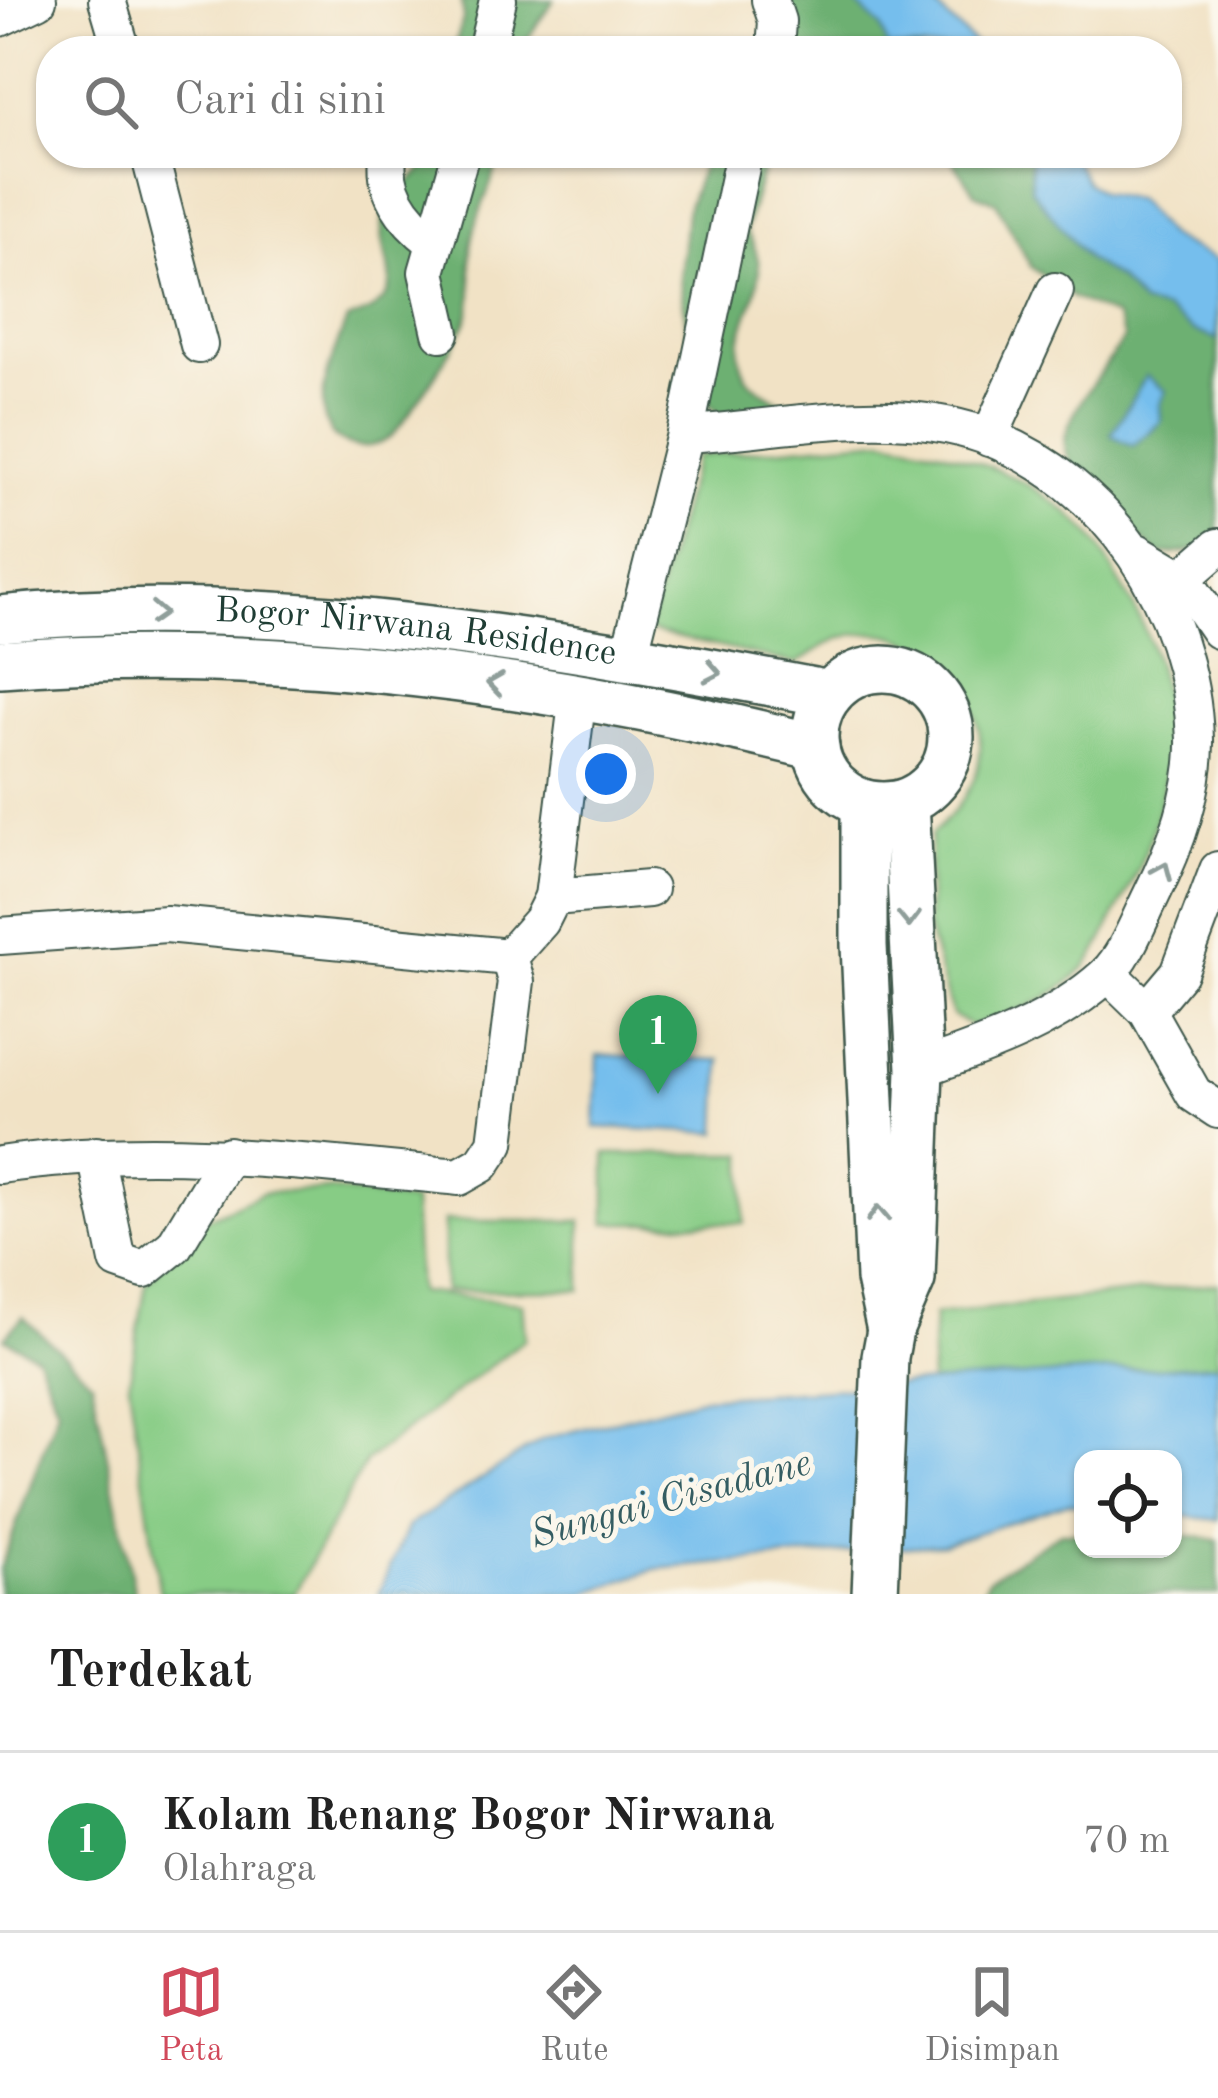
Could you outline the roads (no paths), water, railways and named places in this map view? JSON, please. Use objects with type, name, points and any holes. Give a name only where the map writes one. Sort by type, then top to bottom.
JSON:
[{"type":"street","points":[[0,18],[38,0]]},
{"type":"street","points":[[107,0],[118,36]]},
{"type":"street","points":[[490,36],[498,0]]},
{"type":"street","points":[[770,0],[776,36]]},
{"type":"street","points":[[152,168],[199,345]]},
{"type":"street","points":[[386,168],[411,224],[433,241]]},
{"type":"street","points":[[441,333],[428,287],[433,241],[456,168]]},
{"type":"street","points":[[629,656],[685,434],[741,168]]},
{"type":"street","points":[[989,437],[1055,292]]},
{"type":"street","points":[[685,434],[908,418],[989,437],[1049,472],[1109,519],[1134,550],[1218,630]]},
{"type":"street","points":[[1172,588],[1218,547]]},
{"type":"street","points":[[920,1069],[1017,1035],[1108,973],[1165,868],[1184,808],[1195,741],[1172,588]]},
{"type":"street","points":[[88,610],[88,657]]},
{"type":"street","name":"Bogor Nirwana Residence","points":[[0,619],[88,610],[392,626],[629,656],[830,694]]},
{"type":"street","name":"Bogor Nirwana Residence","points":[[0,664],[88,657],[311,664],[578,695],[816,747]]},
{"type":"street","points":[[885,669],[921,680],[939,697],[950,720],[951,746],[944,770],[928,789],[885,803],[832,782],[816,747],[816,728],[830,694],[849,678],[885,669]]},
{"type":"street","points":[[509,957],[541,921],[553,897],[578,695]]},
{"type":"street","points":[[885,803],[920,1069],[912,1279],[888,1344]]},
{"type":"street","points":[[875,1594],[888,1344],[880,1279],[864,945],[885,803]]},
{"type":"street","points":[[1147,1011],[1179,973],[1218,870]]},
{"type":"street","points":[[553,897],[650,889]]},
{"type":"street","points":[[0,936],[166,924],[509,957]]},
{"type":"street","points":[[0,1166],[96,1155],[229,1155],[459,1177],[482,1164],[496,1143],[504,1108],[515,981],[509,957]]},
{"type":"street","points":[[1108,973],[1147,1011],[1194,1094],[1218,1110]]},
{"type":"street","points":[[96,1155],[118,1261],[127,1269],[144,1270],[174,1246],[229,1155]]},
{"type":"water","points":[[852,0],[930,1],[966,36],[884,36],[881,27]]},
{"type":"water","points":[[1030,168],[1078,168],[1087,183],[1102,193],[1136,199],[1169,237],[1218,261],[1217,339],[1194,331],[1166,310],[1142,305],[1118,279],[1088,260],[1031,189]]},
{"type":"water","points":[[1146,376],[1166,391],[1160,404],[1161,422],[1133,446],[1111,435]]},
{"type":"water","points":[[598,1055],[721,1060],[718,1133],[595,1127]]},
{"type":"water","name":"Sungai Cisadane","points":[[1218,1364],[1218,1520],[1182,1516],[1182,1450],[1074,1450],[1074,1504],[944,1544],[655,1569],[584,1594],[378,1594],[408,1526],[544,1439],[705,1397]]},
{"type":"place","name":"Kolam Renang Bogor Nirwana","points":[[658,1094]]}]
